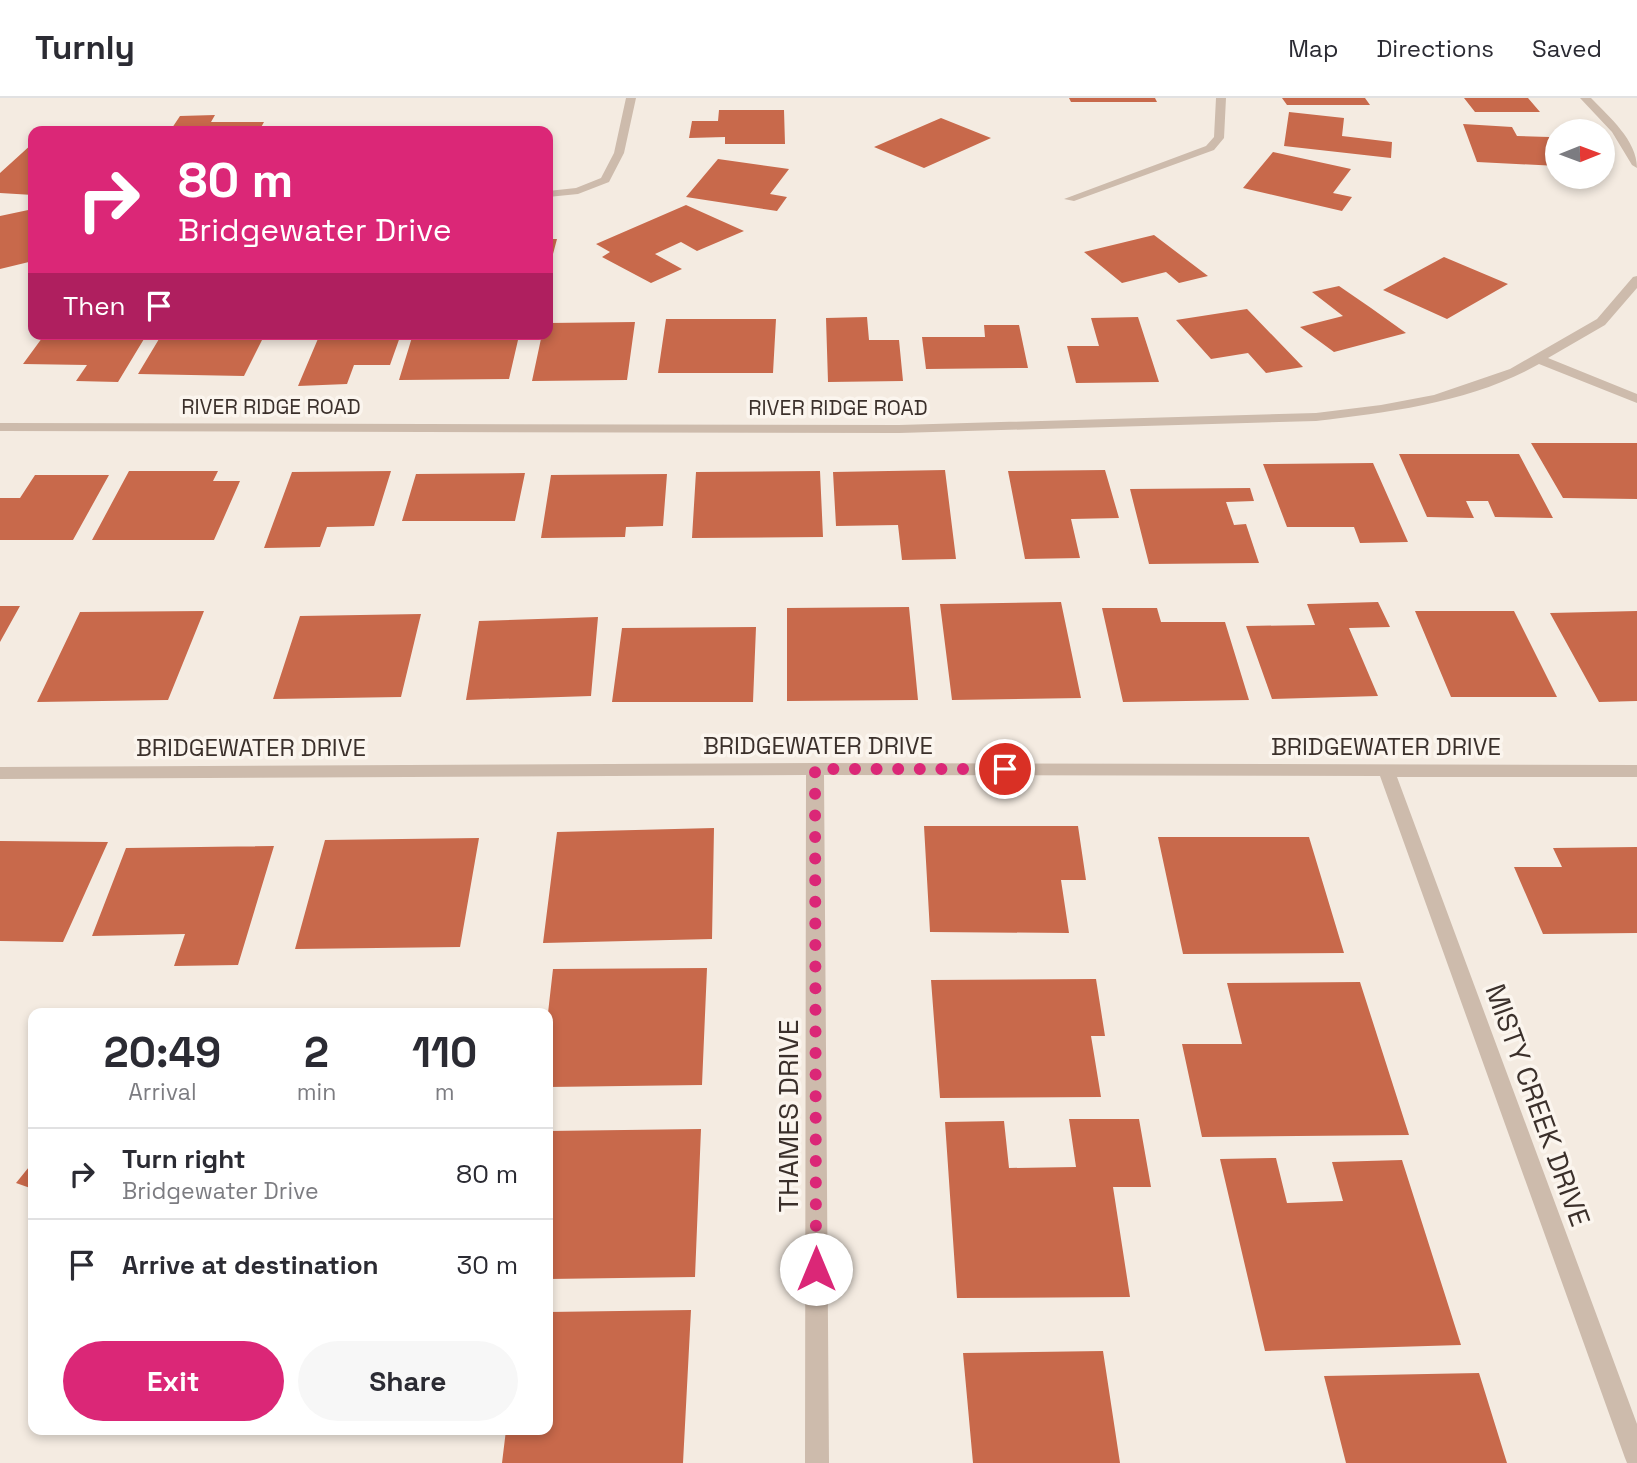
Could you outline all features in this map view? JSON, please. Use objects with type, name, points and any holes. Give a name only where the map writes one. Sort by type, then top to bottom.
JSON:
[{"type":"street","points":[[553,194],[578,191],[605,180],[619,153],[631,98]]},
{"type":"street","points":[[1070,199],[1210,148],[1219,138],[1221,98]]},
{"type":"street","points":[[1585,98],[1616,130],[1637,165]]},
{"type":"street","name":"RIVER RIDGE ROAD","points":[[0,427],[899,429],[1316,417],[1381,409],[1437,398],[1516,372],[1601,322],[1637,280]]},
{"type":"street","points":[[1539,359],[1637,399]]},
{"type":"street","name":"BRIDGEWATER DRIVE","points":[[0,773],[815,769],[1637,771]]},
{"type":"street","name":"THAMES DRIVE","points":[[815,769],[817,1463]]},
{"type":"street","name":"MISTY CREEK DRIVE","points":[[1386,770],[1637,1458]]},
{"type":"building","points":[[1069,98],[1155,98],[1157,102],[1071,102]]},
{"type":"building","points":[[1282,98],[1365,98],[1370,105],[1287,105]]},
{"type":"building","points":[[1464,98],[1528,98],[1540,112],[1475,112]]},
{"type":"building","points":[[719,110],[784,110],[785,144],[725,144],[725,137],[689,138],[692,121],[718,121]]},
{"type":"building","points":[[1289,112],[1344,118],[1342,136],[1392,142],[1391,158],[1284,146]]},
{"type":"building","points":[[215,115],[211,122],[264,122],[262,126],[173,126],[180,116]]},
{"type":"building","points":[[941,118],[991,138],[924,168],[874,147]]},
{"type":"building","points":[[1463,124],[1512,127],[1517,136],[1545,137],[1545,165],[1477,162]]},
{"type":"building","points":[[28,148],[28,195],[0,193],[0,173]]},
{"type":"building","points":[[1273,152],[1351,169],[1333,193],[1352,197],[1342,211],[1243,188]]},
{"type":"building","points":[[718,159],[789,169],[770,194],[787,197],[777,211],[686,197]]},
{"type":"building","points":[[686,205],[744,231],[697,251],[681,242],[655,254],[682,269],[651,283],[602,257],[610,252],[596,244]]},
{"type":"building","points":[[28,210],[28,262],[0,269],[0,216]]},
{"type":"building","points":[[1154,235],[1208,276],[1179,283],[1166,272],[1122,283],[1084,252]]},
{"type":"building","points":[[1444,257],[1508,284],[1447,319],[1383,290]]},
{"type":"building","points":[[1339,286],[1406,333],[1334,352],[1300,327],[1343,316],[1312,292]]},
{"type":"building","points":[[1247,309],[1303,367],[1266,373],[1248,353],[1211,359],[1176,320]]},
{"type":"building","points":[[867,317],[869,340],[899,340],[903,381],[828,382],[826,318]]},
{"type":"building","points":[[1138,317],[1159,382],[1076,383],[1067,346],[1099,346],[1091,318]]},
{"type":"building","points":[[666,319],[776,319],[773,373],[658,373]]},
{"type":"building","points":[[635,322],[627,380],[532,381],[541,340],[553,340],[553,323]]},
{"type":"building","points":[[984,325],[1019,325],[1028,368],[926,369],[922,337],[985,337]]},
{"type":"building","points":[[41,340],[143,340],[118,382],[76,381],[87,365],[23,364]]},
{"type":"building","points":[[158,340],[262,340],[244,376],[138,374]]},
{"type":"building","points":[[317,340],[399,340],[390,365],[354,365],[347,384],[298,386]]},
{"type":"building","points":[[411,340],[518,340],[509,379],[399,380]]},
{"type":"building","points":[[1531,443],[1637,443],[1637,499],[1563,498]]},
{"type":"building","points":[[1399,454],[1519,454],[1553,518],[1495,517],[1488,501],[1466,501],[1474,518],[1427,517]]},
{"type":"building","points":[[1373,463],[1408,542],[1360,543],[1354,527],[1287,527],[1263,464]]},
{"type":"building","points":[[945,470],[956,559],[902,560],[898,525],[836,526],[833,472]]},
{"type":"building","points":[[1105,470],[1119,518],[1071,519],[1080,558],[1025,559],[1008,471]]},
{"type":"building","points":[[129,471],[218,471],[213,481],[240,481],[214,540],[92,540]]},
{"type":"building","points":[[391,471],[374,526],[327,527],[320,547],[264,548],[292,472]]},
{"type":"building","points":[[820,471],[823,537],[692,538],[696,472]]},
{"type":"building","points":[[525,473],[515,521],[402,521],[416,474]]},
{"type":"building","points":[[667,474],[663,526],[626,527],[625,537],[541,538],[551,475]]},
{"type":"building","points":[[35,475],[109,475],[73,540],[0,540],[0,498],[20,498]]},
{"type":"building","points":[[1250,488],[1254,501],[1226,502],[1234,525],[1246,524],[1259,563],[1149,564],[1130,489]]},
{"type":"building","points":[[1061,602],[1081,698],[952,700],[940,604]]},
{"type":"building","points":[[1378,602],[1390,627],[1349,628],[1378,696],[1272,699],[1246,626],[1315,625],[1307,604]]},
{"type":"building","points":[[0,606],[20,606],[0,642]]},
{"type":"building","points":[[909,607],[918,700],[787,701],[787,608]]},
{"type":"building","points":[[1102,608],[1157,608],[1161,622],[1225,622],[1249,700],[1123,702]]},
{"type":"building","points":[[204,611],[168,700],[37,702],[80,612]]},
{"type":"building","points":[[1415,611],[1514,611],[1557,697],[1451,697]]},
{"type":"building","points":[[1637,611],[1637,701],[1599,702],[1550,613]]},
{"type":"building","points":[[421,614],[401,697],[273,699],[300,616]]},
{"type":"building","points":[[598,617],[591,696],[466,700],[479,621]]},
{"type":"building","points":[[756,627],[753,702],[612,702],[622,628]]},
{"type":"building","points":[[924,826],[1078,826],[1086,880],[1061,880],[1069,933],[930,932]]},
{"type":"building","points":[[714,828],[712,939],[543,943],[557,832]]},
{"type":"building","points":[[1158,837],[1309,837],[1344,953],[1183,954]]},
{"type":"building","points":[[479,838],[460,947],[295,949],[325,840]]},
{"type":"building","points":[[0,841],[108,842],[63,942],[0,941]]},
{"type":"building","points":[[274,846],[238,965],[174,966],[185,934],[92,936],[126,848]]},
{"type":"building","points":[[1637,847],[1637,933],[1543,934],[1514,867],[1562,867],[1553,848]]},
{"type":"building","points":[[707,968],[702,1085],[553,1087],[553,1008],[549,1008],[553,969]]},
{"type":"building","points":[[1096,979],[1105,1036],[1091,1036],[1101,1097],[940,1098],[931,980]]},
{"type":"building","points":[[1360,982],[1409,1135],[1202,1137],[1182,1044],[1242,1044],[1227,983]]},
{"type":"building","points":[[1069,1119],[1139,1119],[1151,1187],[1113,1187],[1130,1297],[957,1298],[945,1122],[1004,1121],[1009,1168],[1076,1167]]},
{"type":"building","points":[[701,1129],[695,1277],[553,1279],[553,1131]]},
{"type":"building","points":[[1276,1158],[1287,1203],[1343,1201],[1332,1162],[1402,1160],[1461,1345],[1265,1351],[1220,1159]]},
{"type":"building","points":[[28,1168],[28,1187],[16,1183]]},
{"type":"building","points":[[691,1310],[683,1463],[502,1463],[505,1435],[553,1435],[553,1312]]},
{"type":"building","points":[[1103,1351],[1120,1463],[973,1463],[963,1353]]},
{"type":"building","points":[[1479,1373],[1507,1463],[1346,1463],[1324,1376]]},
{"type":"route","points":[[816,1269],[815,769],[1005,769]]}]
